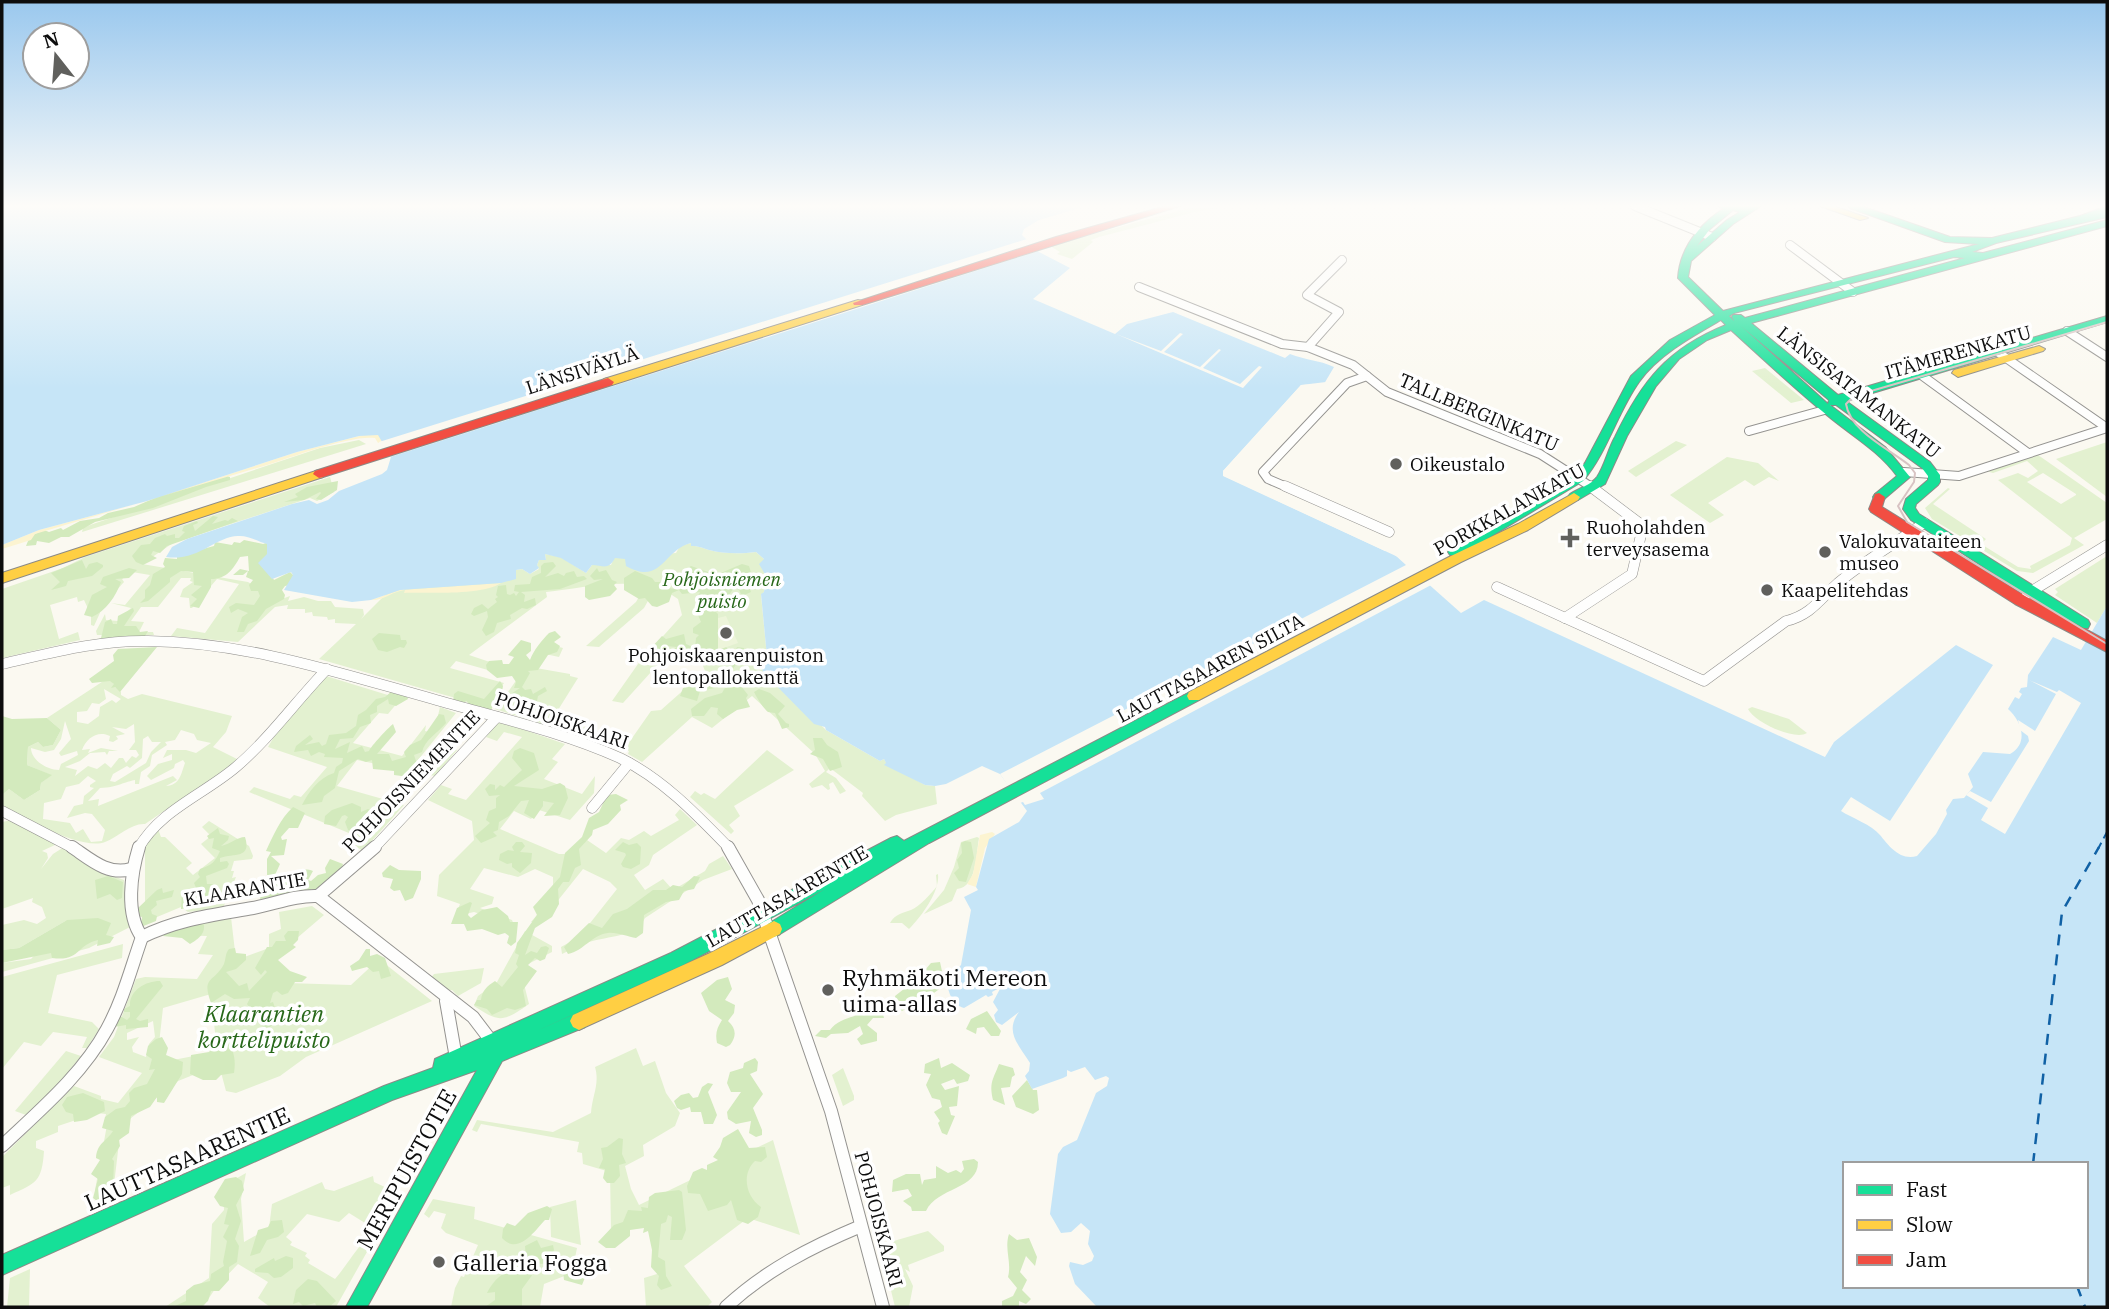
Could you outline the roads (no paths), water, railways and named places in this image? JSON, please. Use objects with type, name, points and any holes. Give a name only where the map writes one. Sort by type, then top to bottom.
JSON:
[{"type":"main road","name":"LÄNSIVÄYLÄ","points":[[2,565],[373,453],[960,267]]},
{"type":"main road","name":"LÄNSISATAMANKATU","points":[[1685,267],[1682,273],[1687,282],[1894,460],[1904,472],[1902,481],[1874,503],[1880,513],[2076,625]]},
{"type":"main road","name":"PORKKALANKATU","points":[[1421,574],[1579,478],[1590,465],[1635,379],[1674,342],[1731,318],[1839,283],[1903,267]]},
{"type":"main road","name":"PORKKALANKATU","points":[[1421,574],[1523,527],[1601,481],[1629,421],[1651,384],[1663,369],[1688,347],[1731,318],[1853,292],[1943,267]]},
{"type":"main road","name":"ITÄMERENKATU","points":[[1831,406],[1928,374],[2073,334],[2107,319]]},
{"type":"main road","name":"ITÄMERENKATU","points":[[2073,334],[2107,329]]},
{"type":"main road","name":"LÄNSISATAMANKATU","points":[[1831,406],[1918,457],[1934,475],[1933,484],[1912,500],[1909,506],[1912,514],[2026,595]]},
{"type":"main road","name":"LÄNSIVÄYLÄ","points":[[2,578],[373,453]]},
{"type":"main road","name":"LAUTTASAAREN SILTA","points":[[1009,788],[1421,574]]},
{"type":"main road","points":[[2076,625],[2107,637]]},
{"type":"main road","points":[[2076,625],[2107,647]]},
{"type":"main road","name":"LAUTTASAARENTIE","points":[[2,1265],[494,1047],[660,968],[1009,788]]},
{"type":"main road","name":"LAUTTASAARENTIE","points":[[390,1092],[456,1058],[568,1027],[716,959],[769,932],[1009,788]]},
{"type":"main road","name":"MERIPUISTOTIE","points":[[356,1307],[494,1047]]},
{"type":"street","points":[[1308,347],[1339,312],[1307,296],[1335,267]]},
{"type":"street","points":[[1818,267],[1853,292]]},
{"type":"street","name":"TALLBERGINKATU","points":[[1139,287],[1282,344],[1308,347],[1353,365],[1387,392],[1540,454],[1579,478],[1643,529],[1632,573],[1565,618]]},
{"type":"street","points":[[2073,334],[2107,357]]},
{"type":"street","points":[[2001,355],[2107,428]]},
{"type":"street","points":[[1928,374],[2028,453]]},
{"type":"street","points":[[1367,376],[1347,383],[1264,472],[1268,478],[1388,532]]},
{"type":"street","name":"ITÄMERENKATU","points":[[1749,431],[1831,406]]},
{"type":"street","points":[[1904,472],[1959,475],[2107,428]]},
{"type":"street","points":[[1497,587],[1704,681],[1786,621],[1802,616],[1827,598],[1838,584],[1924,523]]},
{"type":"street","points":[[2026,595],[2107,545]]},
{"type":"street","name":"POHJOISKAARI","points":[[2,664],[88,644],[148,641],[215,646],[270,654],[554,733],[629,763],[680,799],[731,850],[756,894],[827,1098],[883,1307]]},
{"type":"street","points":[[2,1146],[64,1088],[91,1054],[116,1009],[142,937],[134,921],[131,869],[133,856],[152,825],[235,769],[327,669]]},
{"type":"street","name":"POHJOISNIEMENTIE","points":[[318,896],[380,843],[497,717]]},
{"type":"street","points":[[592,808],[629,763]]},
{"type":"street","points":[[2,811],[66,843],[107,870],[121,872],[131,869]]},
{"type":"street","name":"KLAARANTIE","points":[[142,937],[186,917],[255,908],[298,896],[318,896],[446,1001],[457,1003],[483,1027],[494,1047]]},
{"type":"street","points":[[446,1001],[456,1058]]},
{"type":"street","points":[[726,1307],[747,1287],[777,1267],[861,1226]]},
{"type":"water","points":[[2,267],[1068,267],[1033,299],[1115,334],[1127,324],[1173,312],[1285,358],[1290,354],[1334,367],[1324,384],[1301,385],[1223,471],[1224,476],[1398,557],[1461,613],[1484,600],[1825,757],[1834,742],[1956,645],[1993,665],[1890,821],[1851,797],[1841,811],[1872,828],[1891,848],[1905,856],[1917,856],[1936,834],[1953,799],[1964,798],[1973,787],[1968,774],[1983,752],[2010,754],[2016,750],[2021,739],[2020,726],[2008,709],[2015,697],[2019,699],[2021,688],[2027,687],[2028,675],[2053,637],[2081,650],[2107,606],[2107,1307],[1097,1307],[1075,1284],[1069,1266],[1070,1262],[1083,1265],[1092,1261],[1094,1256],[1088,1244],[1090,1231],[1081,1223],[1071,1232],[1061,1233],[1050,1214],[1058,1154],[1063,1147],[1077,1140],[1096,1093],[1107,1086],[1109,1078],[1106,1076],[1095,1080],[1085,1067],[1071,1072],[1067,1070],[1067,1076],[1032,1089],[1025,1076],[1030,1063],[1013,1032],[1019,1012],[1002,1025],[996,1022],[994,1015],[998,1010],[993,1002],[1001,987],[992,992],[993,995],[986,995],[964,1008],[953,1000],[947,983],[947,979],[961,965],[971,910],[964,897],[978,890],[976,887],[989,839],[1019,822],[1027,811],[1000,774],[982,766],[946,784],[925,785],[884,765],[884,759],[880,761],[825,727],[814,724],[763,672],[767,657],[761,594],[764,592],[766,576],[759,564],[764,559],[756,552],[720,552],[691,546],[691,543],[674,552],[662,565],[647,572],[626,566],[625,559],[615,558],[608,566],[592,565],[586,573],[561,558],[545,554],[546,560],[539,560],[539,568],[530,574],[522,569],[516,570],[516,579],[501,583],[400,590],[371,600],[352,602],[284,590],[293,575],[291,572],[272,579],[258,563],[267,554],[267,544],[247,537],[224,539],[188,556],[166,557],[172,547],[187,539],[292,504],[309,500],[317,504],[328,500],[339,491],[382,474],[387,470],[391,457],[378,435],[359,436],[297,452],[147,501],[39,530],[2,545]]},
{"type":"tram line","points":[[2107,322],[1854,396],[1846,404],[1849,414],[1862,431],[1909,465],[1915,473],[1914,482],[1898,506],[1907,522],[2107,644]]},
{"type":"place","name":"Oikeustalo","points":[[1396,464]]},
{"type":"place","name":"Ruoholahden terveysasema","points":[[1570,538]]},
{"type":"place","name":"Valokuvataiteen museo","points":[[1825,552]]},
{"type":"place","name":"Kaapelitehdas","points":[[1767,590]]},
{"type":"place","name":"Pohjoiskaarenpuiston lentopallokenttä","points":[[726,633]]},
{"type":"place","name":"Ryhmäkoti Mereon uima-allas","points":[[828,990]]},
{"type":"place","name":"Galleria Fogga","points":[[439,1262]]},
{"type":"park label","name":"Pohjoisniemen puisto","points":[[722,590]]},
{"type":"park label","name":"Klaarantien korttelipuisto","points":[[264,1026]]}]
